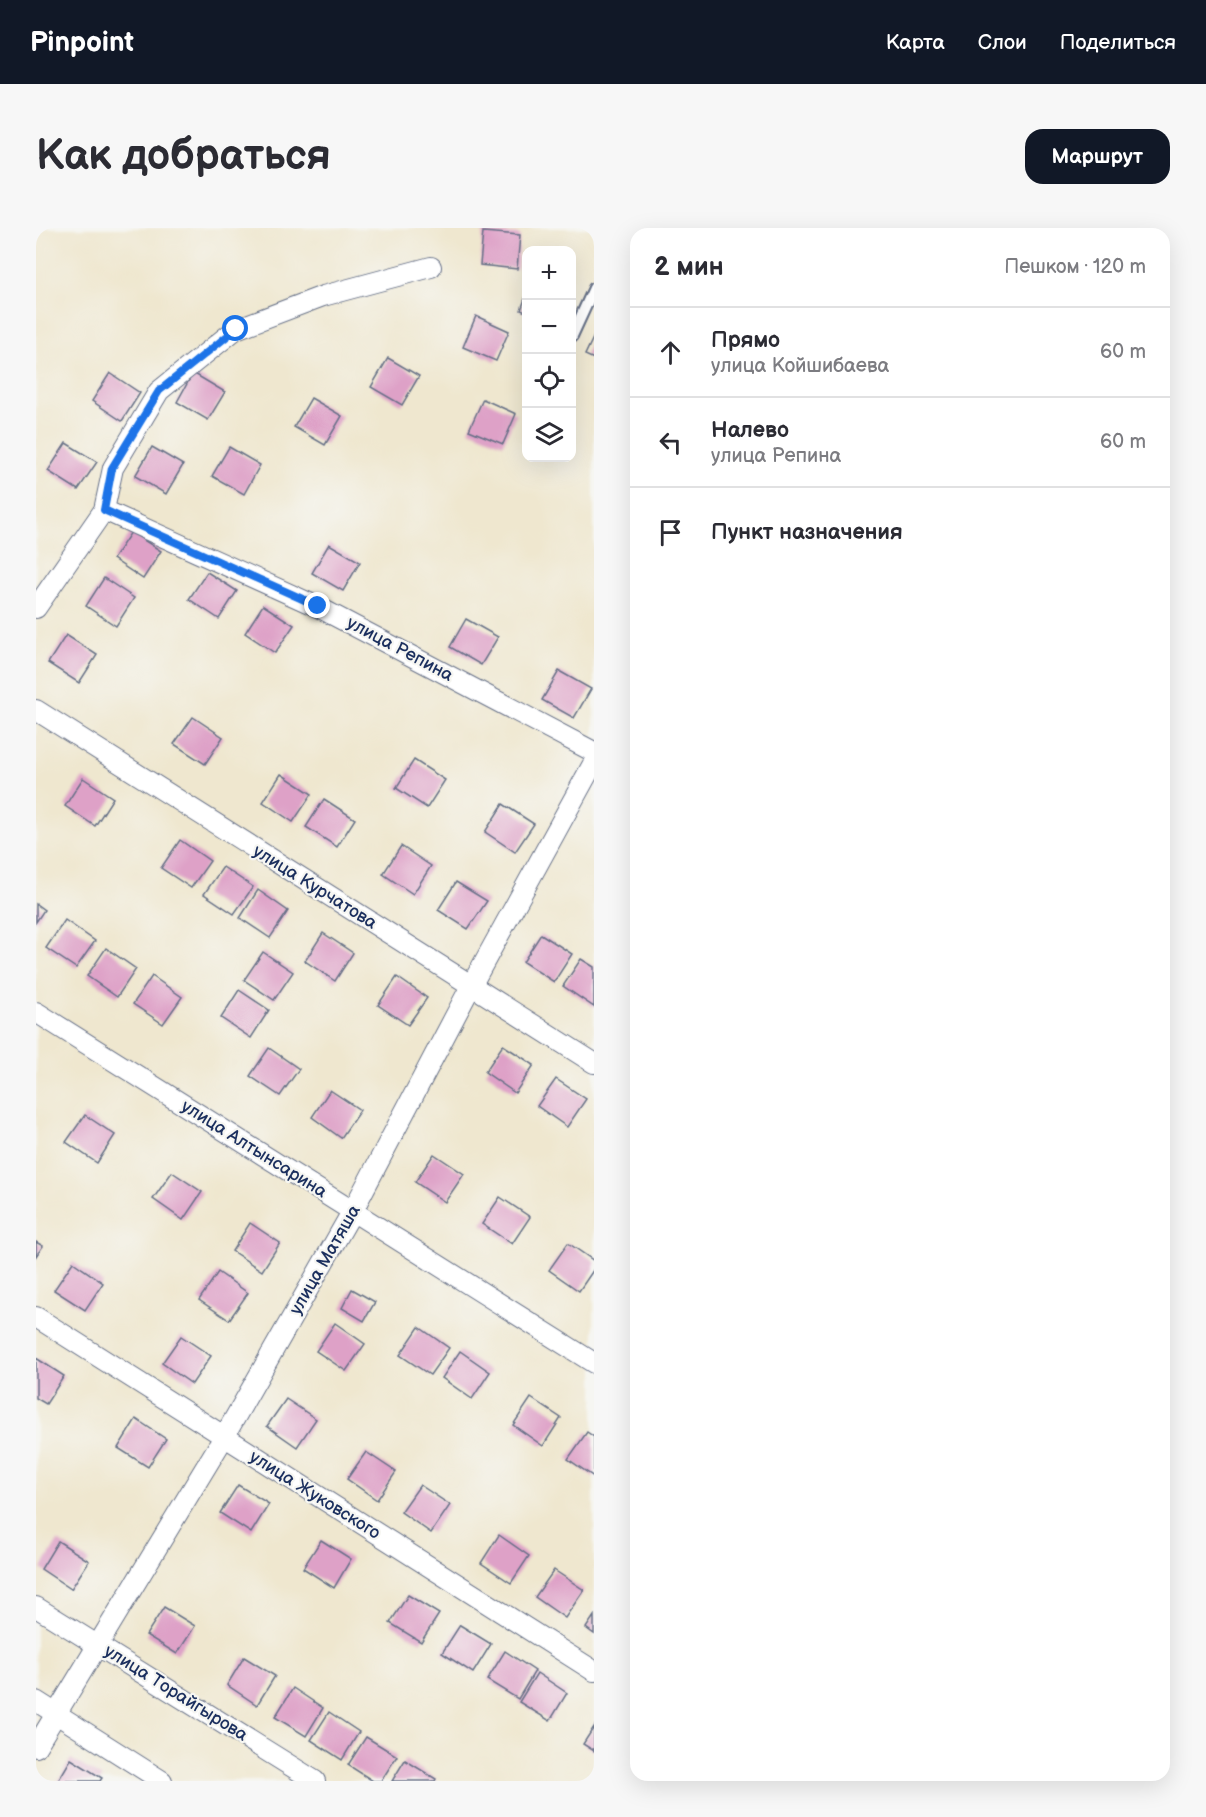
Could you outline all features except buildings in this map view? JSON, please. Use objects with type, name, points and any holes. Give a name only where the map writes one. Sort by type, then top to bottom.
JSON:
[{"type":"street","points":[[36,608],[104,510],[112,468],[159,391],[236,329],[323,296],[431,267]]},
{"type":"street","name":"улица Репина","points":[[104,510],[318,606],[594,752]]},
{"type":"street","name":"улица Курчатова","points":[[36,710],[594,1063]]},
{"type":"street","name":"улица Матяша","points":[[36,1748],[224,1437],[352,1212],[471,986],[594,762]]},
{"type":"street","name":"улица Алтынсарина","points":[[36,1011],[594,1363]]},
{"type":"street","name":"улица Жуковского","points":[[36,1317],[594,1671]]},
{"type":"street","name":"улица Торайгырова","points":[[36,1607],[315,1781]]},
{"type":"street","points":[[36,1701],[162,1781]]},
{"type":"lane","points":[[576,327],[594,288]]},
{"type":"route","points":[[236,329],[159,391],[112,468],[104,510],[318,606]]}]
